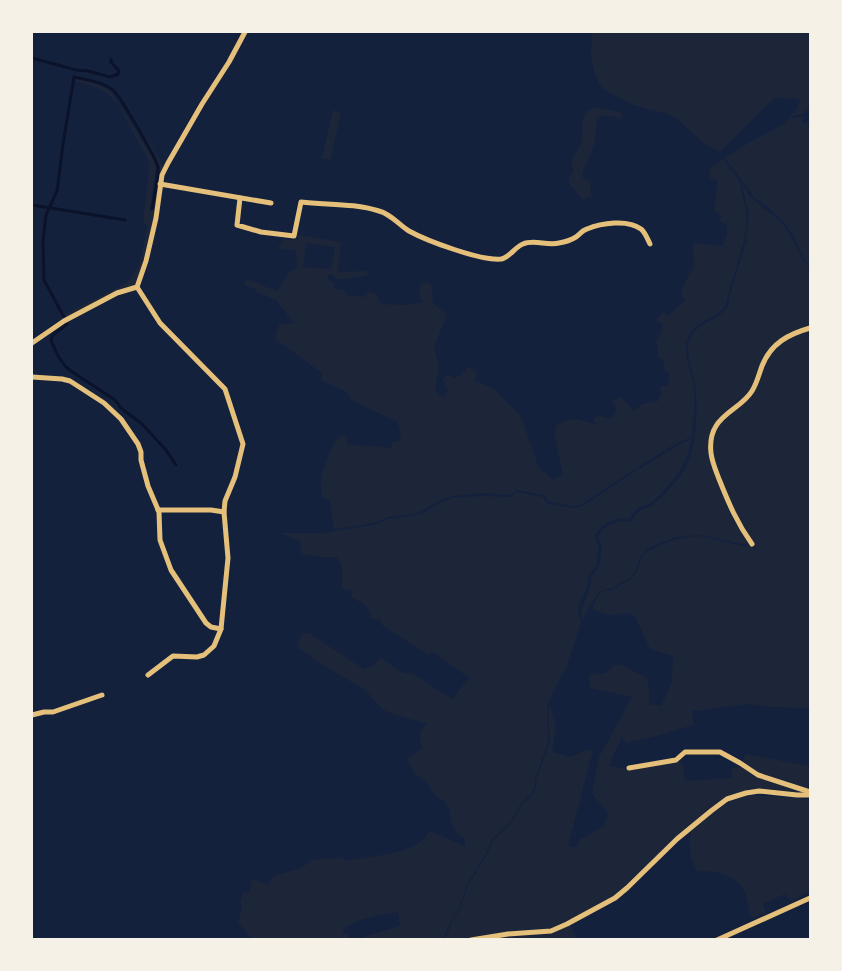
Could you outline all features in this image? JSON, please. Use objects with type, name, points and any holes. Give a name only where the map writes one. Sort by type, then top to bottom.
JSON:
[{"type":"street","points":[[137,287],[156,218],[162,176],[245,32]]},
{"type":"street","points":[[160,184],[271,203]]},
{"type":"street","points":[[240,198],[237,225],[261,232],[294,236],[302,202],[325,205],[344,204],[385,213],[408,230],[432,241],[449,248],[495,259],[504,258],[522,244],[530,242],[557,244],[572,239],[584,230],[609,223],[642,229],[650,244]]},
{"type":"street","points":[[32,343],[73,316],[117,293],[137,287]]},
{"type":"street","points":[[137,287],[160,323],[225,389],[243,444],[235,477],[225,501],[228,558],[221,629],[214,646],[204,655],[198,657],[173,656],[148,675]]},
{"type":"street","points":[[752,544],[739,526],[714,465],[711,454],[712,435],[722,419],[750,395],[767,354],[773,347],[789,335],[810,328]]},
{"type":"street","points":[[32,377],[70,381],[121,418],[141,452],[147,486],[158,510],[160,540],[171,570],[206,623],[211,627],[221,629]]},
{"type":"street","points":[[158,510],[224,512]]},
{"type":"street","points":[[32,715],[53,712],[102,695]]},
{"type":"street","points":[[629,768],[676,760],[685,752],[720,752],[758,776],[810,793]]},
{"type":"street","points":[[471,939],[550,931],[615,898],[677,839],[727,799],[759,791],[797,795],[810,793]]},
{"type":"street","points":[[717,939],[810,898]]},
{"type":"shaded area","points":[[592,32],[810,32],[810,108],[803,114],[789,117],[797,109],[800,99],[774,98],[720,152],[704,143],[671,115],[633,105],[604,90],[598,82],[593,67]]},
{"type":"shaded area","points":[[76,78],[99,85],[111,92],[155,161],[150,211],[153,211],[160,169],[157,159],[114,90],[117,92],[159,158],[163,168],[144,261],[136,283],[134,286],[127,287],[66,317],[65,314],[131,279],[141,257],[148,224],[143,223],[150,164],[114,100],[100,89],[76,81]]},
{"type":"shaded area","points":[[597,107],[623,113],[621,119],[606,115],[598,119],[594,144],[582,177],[591,183],[593,200],[588,196],[583,200],[569,183],[574,170],[572,158],[581,144],[586,112]]},
{"type":"shaded area","points":[[333,110],[341,113],[330,160],[322,158]]},
{"type":"shaded area","points":[[804,116],[802,123],[810,122],[810,265],[803,258],[786,225],[753,196],[725,158],[789,119]]},
{"type":"shaded area","points":[[723,159],[739,180],[747,215],[744,241],[726,303],[718,313],[695,328],[687,341],[686,354],[694,389],[692,437],[657,455],[582,504],[574,506],[549,502],[544,495],[516,490],[511,495],[482,493],[442,499],[413,514],[334,529],[330,500],[324,499],[321,485],[327,459],[338,437],[344,435],[347,438],[347,444],[392,448],[391,442],[398,442],[401,434],[398,422],[359,404],[346,392],[322,380],[322,373],[275,339],[279,325],[294,323],[276,300],[244,285],[246,279],[277,291],[289,272],[297,268],[296,250],[277,249],[284,239],[298,241],[299,235],[341,242],[338,272],[367,271],[368,275],[335,279],[334,275],[327,275],[328,280],[334,283],[335,289],[345,290],[346,295],[363,297],[369,292],[378,295],[378,300],[382,304],[406,305],[423,302],[419,293],[421,282],[431,284],[433,304],[447,314],[434,348],[439,366],[435,390],[443,398],[448,390],[443,379],[448,374],[454,378],[461,375],[469,366],[477,374],[474,380],[493,388],[521,416],[539,468],[553,479],[563,475],[555,438],[556,426],[572,419],[598,425],[593,420],[597,415],[610,419],[617,412],[612,401],[621,397],[634,411],[642,404],[658,401],[661,395],[660,387],[668,385],[670,373],[663,366],[664,360],[659,357],[656,341],[663,325],[656,320],[663,311],[667,317],[685,300],[681,292],[689,274],[694,269],[693,243],[722,246],[727,235],[727,225],[720,222],[721,214],[714,211],[718,181],[710,178],[709,169]],"holes":[[[306,243],[335,247],[331,269],[303,267]]]},
{"type":"shaded area","points":[[741,181],[751,197],[783,225],[810,268],[810,326],[772,346],[749,395],[713,427],[708,443],[720,489],[731,516],[749,544],[699,535],[676,537],[647,549],[640,557],[635,572],[630,578],[597,594],[582,620],[583,608],[591,583],[590,578],[600,564],[602,548],[598,537],[611,524],[630,522],[639,512],[653,505],[675,482],[689,460],[694,441],[696,391],[688,354],[689,341],[697,329],[721,314],[729,304],[746,242],[749,214]]},
{"type":"shaded area","points":[[810,328],[810,708],[751,704],[692,711],[694,725],[626,743],[622,736],[609,766],[628,769],[682,762],[685,781],[731,778],[732,768],[743,766],[803,792],[798,794],[770,791],[727,797],[616,896],[567,923],[548,930],[445,940],[468,886],[493,840],[511,823],[522,804],[534,793],[536,780],[550,742],[548,713],[550,704],[556,728],[552,752],[571,757],[585,750],[593,750],[568,846],[576,848],[579,840],[604,826],[608,814],[592,793],[599,757],[632,697],[590,688],[589,675],[605,673],[614,665],[622,665],[647,678],[649,704],[661,706],[672,682],[673,656],[650,649],[635,616],[625,613],[609,615],[592,609],[598,595],[631,579],[642,557],[648,551],[669,541],[699,536],[752,546],[758,550],[740,525],[715,465],[711,444],[716,427],[750,396],[763,366],[780,342]]},
{"type":"shaded area","points":[[691,439],[682,466],[665,490],[651,503],[637,509],[629,519],[623,518],[609,522],[595,536],[599,548],[597,564],[588,577],[588,584],[578,607],[581,622],[567,666],[548,704],[548,742],[532,793],[521,803],[510,823],[492,839],[467,885],[457,913],[443,939],[356,939],[252,939],[238,922],[243,892],[249,893],[252,879],[269,885],[273,876],[302,868],[311,860],[343,858],[346,861],[396,852],[414,846],[430,831],[465,846],[465,839],[456,832],[451,821],[450,809],[435,795],[427,783],[414,773],[407,759],[422,748],[420,735],[427,724],[387,712],[365,690],[296,646],[302,634],[309,633],[364,669],[371,667],[381,658],[401,672],[414,674],[452,699],[469,678],[433,652],[429,655],[383,626],[380,620],[371,619],[367,607],[352,598],[351,590],[342,589],[342,565],[337,557],[302,554],[300,541],[280,533],[322,533],[374,525],[389,519],[423,513],[453,498],[511,497],[516,492],[543,497],[548,504],[574,508],[583,506]],"holes":[[[398,912],[400,926],[356,939],[342,931],[346,927],[368,918]]]},
{"type":"shaded area","points":[[746,754],[810,766],[810,789],[759,773],[743,761]]},
{"type":"shaded area","points":[[751,795],[810,799],[810,892],[790,901],[785,894],[763,904],[766,914],[751,918],[744,891],[740,885],[724,875],[698,871],[691,857],[690,847],[691,831],[705,819],[718,808],[733,800]]},
{"type":"shaded area","points":[[571,925],[576,939],[482,940],[520,934]]},
{"type":"waterway","points":[[32,58],[110,77],[118,74],[119,71],[111,59]]},
{"type":"waterway","points":[[64,317],[44,280],[43,241],[46,215],[57,191],[74,77],[100,83],[110,88],[124,105],[152,153],[158,168],[152,209]]},
{"type":"waterway","points":[[32,205],[125,220]]},
{"type":"waterway","points":[[66,323],[52,336],[51,341],[65,366],[115,400],[122,409],[142,424],[166,450],[176,465]]}]
